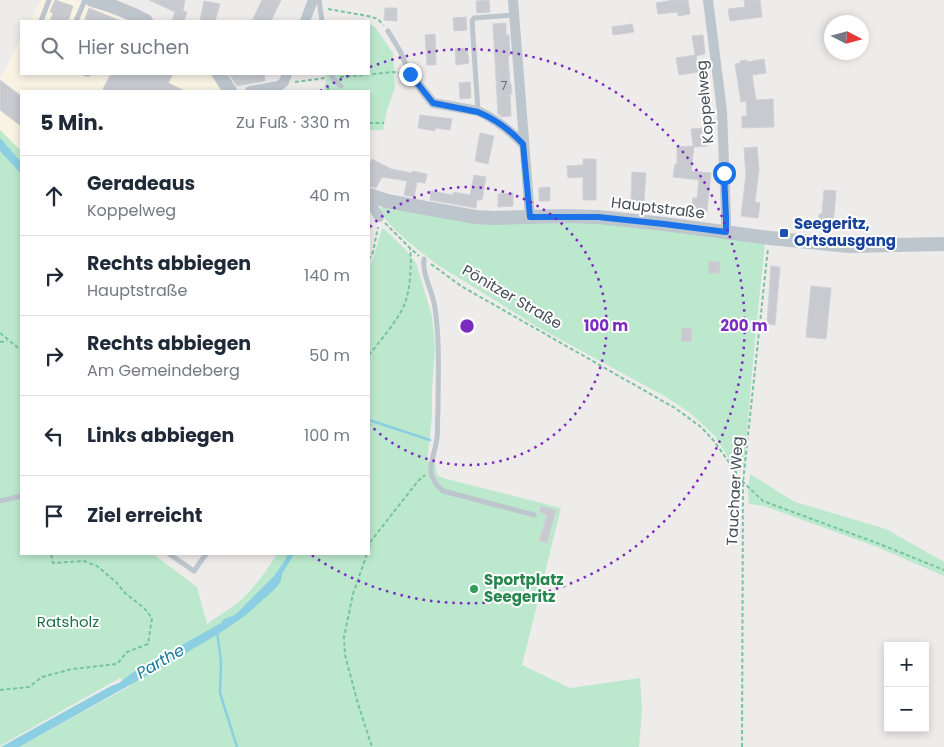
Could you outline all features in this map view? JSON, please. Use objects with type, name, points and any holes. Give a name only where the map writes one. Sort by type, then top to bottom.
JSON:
[{"type":"street","points":[[92,0],[144,20]]},
{"type":"street","points":[[305,20],[313,0]]},
{"type":"street","points":[[513,0],[530,217]]},
{"type":"street","name":"Koppelweg","points":[[708,0],[722,111],[726,232]]},
{"type":"street","points":[[410,74],[433,103],[485,114],[513,133],[523,144]]},
{"type":"street","points":[[220,75],[229,90]]},
{"type":"street","points":[[256,90],[279,86],[288,78]]},
{"type":"street","points":[[371,196],[373,207],[380,217]]},
{"type":"street","name":"Hauptstraße","points":[[371,196],[387,201],[475,217],[598,217],[849,246],[944,244]]},
{"type":"lane","points":[[42,20],[49,0]]},
{"type":"lane","points":[[76,20],[85,0]]},
{"type":"lane","points":[[319,0],[322,20]]},
{"type":"lane","points":[[478,112],[472,21],[474,18],[514,15]]},
{"type":"lane","points":[[388,31],[400,51],[410,74]]},
{"type":"lane","points":[[329,76],[341,86]]},
{"type":"lane","points":[[424,260],[423,267],[435,307],[438,348],[437,438],[430,470],[432,478],[443,491],[534,515]]},
{"type":"lane","points":[[0,501],[20,496]]},
{"type":"lane","points":[[170,555],[194,571],[205,555]]},
{"type":"path","points":[[320,12],[328,9],[368,16],[378,19],[388,31]]},
{"type":"path","points":[[370,74],[394,72],[410,74]]},
{"type":"path","points":[[328,90],[334,80],[341,76],[356,75]]},
{"type":"path","points":[[288,78],[329,76]]},
{"type":"path","points":[[370,124],[384,123]]},
{"type":"path","points":[[370,258],[380,217]]},
{"type":"path","name":"Pönitzer Straße","points":[[380,217],[424,260],[461,286],[675,408],[701,427],[714,441],[743,482],[763,501],[944,570]]},
{"type":"path","name":"Tauchaer Weg","points":[[742,747],[743,482],[770,238]]},
{"type":"path","points":[[370,354],[406,303],[411,258],[410,248]]},
{"type":"path","points":[[0,333],[20,349]]},
{"type":"path","points":[[0,342],[8,340]]},
{"type":"path","points":[[370,546],[372,541],[418,480],[430,470]]},
{"type":"path","points":[[0,690],[29,687],[42,677],[72,669],[117,664],[127,652],[148,644],[152,618],[116,582],[97,566],[84,561],[53,563],[51,555]]},
{"type":"path","points":[[367,555],[353,594],[344,637],[345,654],[372,747]]},
{"type":"shaded area","points":[[41,0],[71,0],[90,5],[126,20],[31,20]]},
{"type":"shaded area","points":[[20,40],[20,75],[210,75],[222,90],[20,90],[20,150],[0,130],[0,79]]},
{"type":"green space","points":[[370,24],[375,27],[393,53],[395,88],[387,110],[383,130],[370,130],[370,90],[323,90],[327,78],[325,75],[370,75]]},
{"type":"green space","name":"Ratsholz","points":[[0,130],[20,150],[20,555],[154,555],[197,587],[207,624],[243,598],[264,574],[276,555],[370,555],[370,265],[382,229],[384,229],[404,248],[416,263],[432,316],[435,348],[432,417],[427,461],[435,461],[437,475],[443,478],[561,508],[522,665],[570,688],[640,678],[642,710],[639,747],[19,747],[130,686],[120,678],[0,746]]},
{"type":"green space","points":[[383,206],[591,221],[765,243],[744,467],[741,470],[736,470],[715,436],[690,413],[666,397],[536,326],[438,265],[390,225],[379,210]]},
{"type":"green space","points":[[750,474],[795,502],[886,529],[944,562],[944,576],[877,547],[764,506],[749,504]]},
{"type":"water","points":[[0,138],[20,161],[20,173],[0,151]]},
{"type":"water","name":"Parthe","points":[[288,555],[293,555],[283,572],[280,583],[275,589],[246,615],[220,633],[19,747],[1,747],[119,683],[132,673],[221,623],[224,619],[235,615],[274,576]]},
{"type":"building","points":[[55,0],[73,6],[68,20],[50,20],[53,13],[50,12]]},
{"type":"building","points":[[149,0],[185,0],[183,11],[187,12],[184,20],[172,20],[175,12]]},
{"type":"building","points":[[262,0],[281,0],[271,20],[252,20]]},
{"type":"building","points":[[489,0],[490,12],[477,13],[476,1]]},
{"type":"building","points":[[688,0],[690,14],[678,16],[678,12],[658,14],[656,3]]},
{"type":"building","points":[[744,0],[760,0],[762,17],[730,21],[728,9],[745,7]]},
{"type":"building","points":[[204,1],[220,4],[215,20],[200,20]]},
{"type":"building","points":[[89,8],[119,20],[88,20],[85,19]]},
{"type":"building","points":[[385,8],[397,8],[397,21],[384,20]]},
{"type":"building","points":[[466,17],[467,30],[454,31],[453,18]]},
{"type":"building","points":[[506,23],[506,35],[509,35],[510,56],[508,56],[512,94],[510,94],[511,116],[502,117],[498,114],[493,24]]},
{"type":"building","points":[[632,24],[634,32],[613,35],[612,27]]},
{"type":"building","points":[[435,34],[436,65],[427,65],[425,35]]},
{"type":"building","points":[[703,35],[705,54],[696,56],[699,72],[679,75],[676,58],[695,55],[692,36]]},
{"type":"building","points":[[467,48],[469,63],[456,65],[455,49]]},
{"type":"building","points":[[764,59],[766,73],[752,75],[756,100],[773,99],[774,127],[742,128],[742,116],[747,116],[746,101],[741,102],[735,64],[740,63],[740,61],[747,60],[747,62]]},
{"type":"building","points":[[110,75],[172,75],[168,83],[183,90],[106,90],[103,89]]},
{"type":"building","points":[[230,75],[264,75],[265,81],[237,86]]},
{"type":"building","points":[[0,80],[20,95],[20,125],[0,110]]},
{"type":"building","points":[[470,82],[471,98],[460,99],[459,83]]},
{"type":"building","points":[[420,115],[452,119],[450,130],[435,128],[435,131],[418,128]]},
{"type":"building","points":[[706,128],[707,146],[694,147],[691,171],[711,173],[707,211],[696,210],[696,206],[692,205],[693,198],[697,198],[699,180],[673,177],[675,164],[677,164],[677,147],[693,146],[691,129]]},
{"type":"building","points":[[480,133],[494,136],[488,164],[475,161]]},
{"type":"building","points":[[757,147],[759,169],[755,202],[760,203],[758,218],[741,216],[746,175],[744,148]]},
{"type":"building","points":[[372,159],[391,169],[427,174],[425,183],[417,182],[414,197],[404,195],[407,181],[382,177],[376,188],[370,186],[370,164]]},
{"type":"building","points":[[583,159],[596,159],[596,200],[583,200],[583,177],[568,178],[567,166],[583,165]]},
{"type":"building","points":[[632,172],[646,173],[644,201],[631,200]]},
{"type":"building","points":[[474,175],[486,177],[482,200],[477,200],[476,208],[430,200],[431,191],[453,195],[453,192],[470,195]]},
{"type":"building","points":[[550,187],[550,201],[539,201],[539,188]]},
{"type":"building","points":[[824,190],[836,191],[833,225],[821,224],[821,221],[819,221],[819,214],[822,214]]},
{"type":"building","points":[[513,193],[513,206],[498,207],[498,194]]},
{"type":"building","points":[[709,261],[720,262],[720,273],[708,273]]},
{"type":"building","points":[[771,266],[780,267],[775,325],[767,324]]},
{"type":"building","points":[[811,286],[831,288],[826,339],[806,337]]},
{"type":"building","points":[[682,328],[692,328],[691,342],[681,341]]},
{"type":"building","points":[[541,506],[556,510],[547,543],[539,541],[547,515],[539,512]]},
{"type":"waterway","points":[[370,420],[430,440]]},
{"type":"waterway","points":[[217,631],[221,661],[220,693],[237,747]]},
{"type":"place","name":"Seegeritz, Ortsausgang","points":[[784,233]]},
{"type":"place","name":"Sportplatz Seegeritz","points":[[474,589]]},
{"type":"route","points":[[410,74],[433,103],[485,114],[513,133],[523,144],[530,217],[598,217],[726,232],[724,173]]}]
